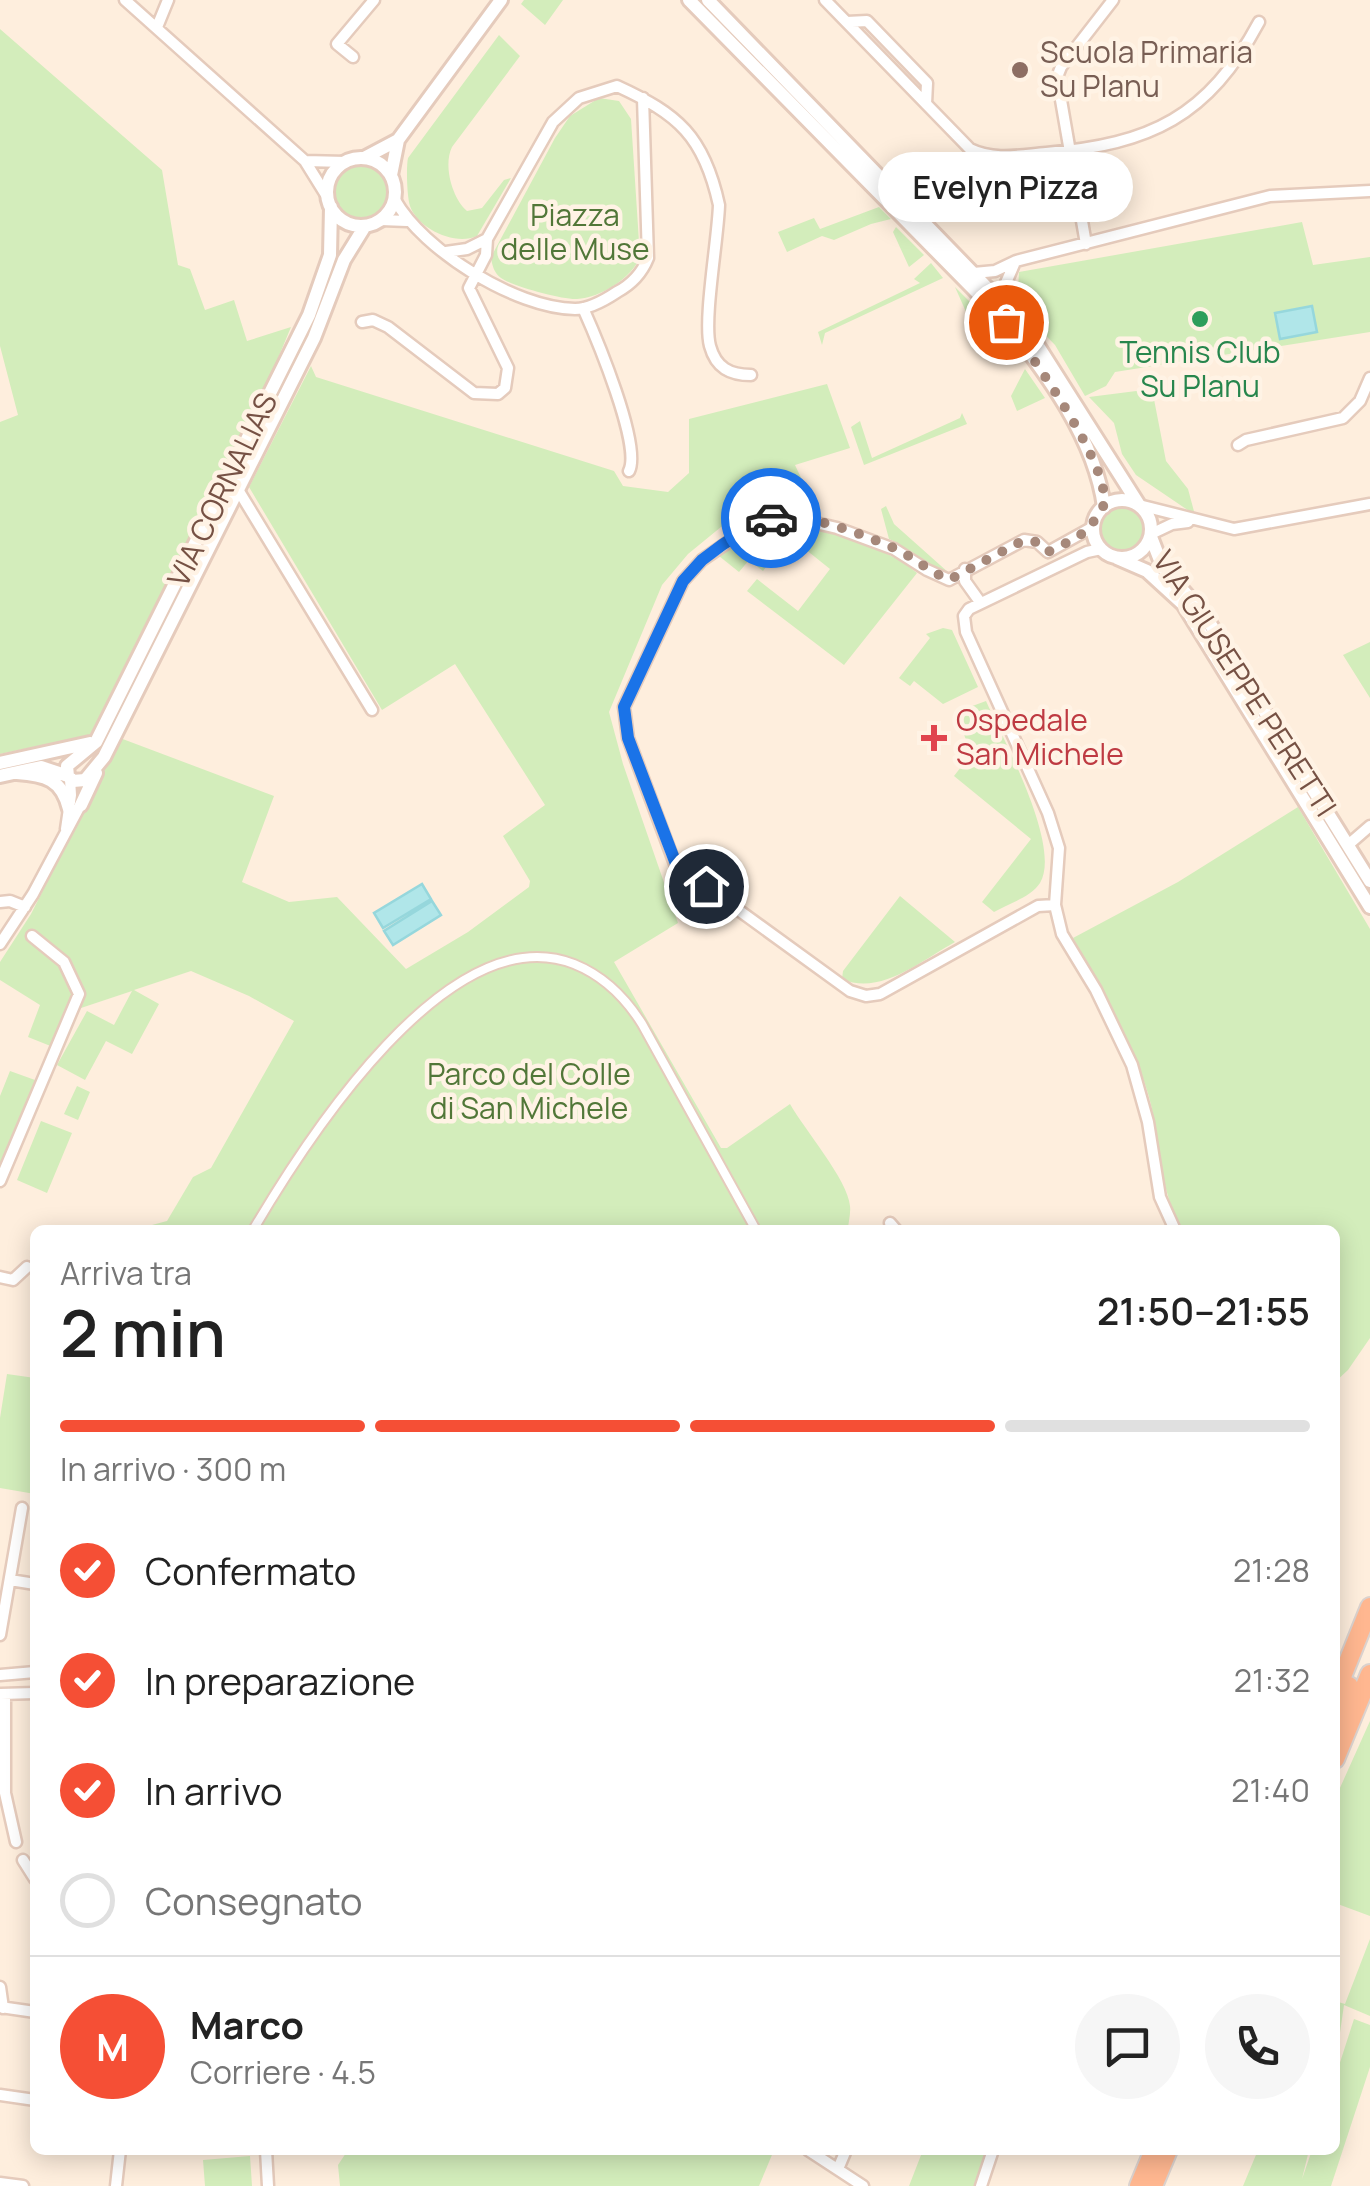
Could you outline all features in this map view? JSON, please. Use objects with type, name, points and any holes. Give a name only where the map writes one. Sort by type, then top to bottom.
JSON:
[{"type":"highway","points":[[1340,1682],[1370,1607]]},
{"type":"highway","points":[[1340,1707],[1370,1635]]},
{"type":"highway","points":[[1340,1747],[1370,1674]]},
{"type":"highway","points":[[1340,1768],[1370,1706]]},
{"type":"highway","points":[[1139,2186],[1152,2155]]},
{"type":"highway","points":[[1153,2186],[1166,2155]]},
{"type":"street","points":[[126,0],[305,161],[345,221],[364,226],[380,220],[407,221]]},
{"type":"street","points":[[157,27],[168,0]]},
{"type":"street","points":[[353,57],[337,44],[374,0]]},
{"type":"street","points":[[501,0],[398,140],[391,176],[394,200],[407,221],[476,274],[532,300],[557,307],[584,308],[626,286],[644,268],[648,258],[643,98]]},
{"type":"street","points":[[690,0],[1006,322],[1030,353],[1084,444],[1100,478],[1104,506],[1093,527],[1048,552],[1036,542],[1024,540],[949,580],[894,548],[790,516],[762,519],[702,560],[683,581],[624,707],[628,738],[676,864],[850,991],[866,996],[880,994],[1038,906],[1055,906]]},
{"type":"street","name":"VIA GIUSEPPE PERETTI","points":[[708,0],[974,273],[1040,347],[1150,521],[1163,568],[1204,614],[1370,882]]},
{"type":"street","points":[[825,0],[846,22],[867,21],[927,84],[926,104],[970,149],[991,157],[1068,151],[1136,137],[1178,118],[1210,92],[1241,53],[1259,22]]},
{"type":"street","points":[[1086,244],[1057,76],[1113,0]]},
{"type":"street","points":[[362,322],[373,320],[388,327],[474,393],[498,394],[505,388],[508,368],[468,288],[486,254],[487,239],[553,122],[564,110],[596,90],[617,86],[673,116],[687,130],[714,184],[718,227],[709,344],[726,371],[751,375]]},
{"type":"street","points":[[305,161],[346,162],[364,158],[398,140]]},
{"type":"street","points":[[364,158],[380,163],[391,176]]},
{"type":"street","points":[[330,202],[332,175],[346,162]]},
{"type":"street","points":[[974,273],[1270,196],[1370,191]]},
{"type":"street","points":[[380,220],[394,200]]},
{"type":"street","name":"VIA CORNALIAS","points":[[73,756],[97,740],[309,314],[330,255],[330,202]]},
{"type":"street","name":"VIA CORNALIAS","points":[[89,774],[104,757],[314,338],[344,260],[364,226]]},
{"type":"street","points":[[446,252],[467,249],[487,239]]},
{"type":"street","points":[[1016,261],[1006,295],[1018,320]]},
{"type":"street","points":[[584,308],[618,398],[633,458],[629,471]]},
{"type":"street","points":[[1238,445],[1343,418],[1360,402],[1370,378]]},
{"type":"street","points":[[236,487],[372,710]]},
{"type":"street","points":[[1104,506],[1118,500],[1234,529],[1370,504]]},
{"type":"street","points":[[1151,535],[1172,524],[1194,521]]},
{"type":"street","points":[[1093,527],[1101,549],[980,602],[964,616],[966,632],[1043,800],[1059,848],[1055,906],[1062,934],[1096,990],[1132,1065],[1148,1122],[1160,1197],[1172,1225]]},
{"type":"street","name":"VIA GIUSEPPE PERETTI","points":[[1117,558],[1138,554],[1151,535]]},
{"type":"street","name":"VIA GIUSEPPE PERETTI","points":[[1101,549],[1147,571],[1183,604],[1370,908]]},
{"type":"street","points":[[965,569],[966,581],[980,602]]},
{"type":"street","points":[[73,756],[67,766],[75,807]]},
{"type":"street","points":[[0,763],[73,756],[86,760],[89,774],[65,835],[0,944]]},
{"type":"street","points":[[75,807],[104,757]]},
{"type":"street","points":[[0,776],[41,766],[81,782],[89,774]]},
{"type":"street","points":[[16,773],[44,775],[55,782],[75,807]]},
{"type":"street","points":[[1348,845],[1370,826]]},
{"type":"street","points":[[0,902],[10,900],[25,907]]},
{"type":"street","points":[[0,1181],[79,994],[64,962],[32,936]]},
{"type":"street","points":[[257,1225],[286,1174],[318,1130],[409,1022],[485,967],[538,956],[584,969],[623,996],[753,1225]]},
{"type":"street","points":[[0,1277],[13,1280],[27,1267]]},
{"type":"street","points":[[0,1635],[22,1508]]},
{"type":"street","points":[[10,1580],[30,1583]]},
{"type":"street","points":[[0,1675],[30,1672]]},
{"type":"street","points":[[16,1842],[5,1793],[2,1694],[30,1693]]},
{"type":"street","points":[[23,1860],[30,1871]]},
{"type":"street","points":[[0,1986],[2,2008],[30,2011]]},
{"type":"street","points":[[0,2095],[30,2099]]},
{"type":"street","points":[[116,2186],[119,2155]]},
{"type":"street","points":[[266,2155],[268,2186]]},
{"type":"street","points":[[816,2155],[861,2186]]},
{"type":"street","points":[[838,2170],[844,2155]]},
{"type":"street","points":[[981,2186],[991,2155]]},
{"type":"street","points":[[0,2183],[23,2186]]},
{"type":"green space","points":[[524,0],[563,0],[545,25],[521,4]]},
{"type":"green space","points":[[0,29],[162,170],[178,265],[190,269],[205,310],[234,300],[247,341],[291,327],[90,735],[0,754],[0,422],[18,415],[0,346]]},
{"type":"green space","points":[[499,35],[520,56],[452,147],[449,172],[457,198],[467,211],[482,208],[504,180],[511,178],[477,236],[448,237],[429,228],[414,214],[407,182],[408,158]]},
{"type":"green space","name":"Piazza delle Muse","points":[[599,98],[619,101],[631,119],[640,257],[636,265],[605,291],[577,299],[501,278],[491,257],[555,138],[570,116]]},
{"type":"green space","points":[[362,163],[383,171],[391,192],[383,213],[362,221],[341,213],[333,192],[341,171]]},
{"type":"green space","points":[[879,207],[891,219],[834,240],[822,236],[787,252],[778,232],[814,218],[820,229]]},
{"type":"green space","name":"Tennis Club Su Planu","points":[[1302,222],[1313,265],[1370,257],[1370,332],[1115,372],[1106,386],[1085,396],[1055,345],[1017,306],[1019,272]]},
{"type":"green space","points":[[896,227],[924,255],[909,267],[893,232]]},
{"type":"green space","points":[[931,263],[943,278],[825,333],[822,345],[818,332],[920,283],[914,279]]},
{"type":"green space","points":[[955,287],[995,327],[982,335],[975,332]]},
{"type":"green space","name":"Parco del Colle di San Michele","points":[[311,366],[316,377],[614,471],[623,486],[668,492],[689,473],[689,419],[827,384],[850,448],[795,465],[804,484],[805,509],[771,505],[755,508],[721,527],[688,554],[662,585],[609,712],[678,923],[614,962],[721,1148],[727,1148],[790,1104],[842,1183],[850,1206],[848,1225],[152,1225],[167,1221],[193,1177],[211,1168],[294,1021],[191,971],[134,990],[159,1004],[132,1054],[106,1041],[85,1080],[57,1065],[87,1011],[114,1025],[132,991],[69,1012],[53,1047],[28,1037],[40,1005],[0,980],[0,962],[31,914],[120,738],[274,796],[242,882],[289,902],[337,897],[406,969],[468,932],[529,887],[530,881],[503,836],[545,805],[455,664],[382,710],[249,487]]},
{"type":"green space","points":[[1025,369],[1045,398],[1017,411],[1011,396]]},
{"type":"green space","points":[[1152,389],[1166,461],[1188,489],[1195,515],[1136,475],[1122,454],[1114,423],[1089,397]]},
{"type":"green space","points":[[962,413],[967,424],[864,465],[851,427],[860,421],[872,458],[960,418]]},
{"type":"green space","points":[[886,506],[894,524],[949,573],[935,570],[889,539],[881,509]]},
{"type":"green space","points":[[1123,507],[1139,513],[1145,529],[1139,545],[1123,551],[1107,545],[1101,529],[1107,513]]},
{"type":"green space","points":[[781,522],[870,546],[917,573],[844,665],[747,591],[757,579],[798,611],[830,569],[790,537],[763,571],[749,560],[739,572],[719,556],[747,533]]},
{"type":"green space","points":[[943,628],[952,630],[978,687],[943,704],[914,681],[910,686],[899,678],[930,638],[926,634]]},
{"type":"green space","points":[[1370,642],[1370,698],[1343,655]]},
{"type":"green space","points":[[986,701],[1028,792],[1045,866],[1036,888],[994,912],[982,902],[1031,839],[954,776],[971,754],[956,712]]},
{"type":"green space","points":[[1298,807],[1370,929],[1370,1338],[1340,1377],[1340,1225],[1180,1225],[1164,1182],[1153,1114],[1142,1076],[1115,1015],[1073,938],[1178,882]]},
{"type":"green space","points":[[900,896],[955,942],[886,980],[857,983],[842,979],[843,971]]},
{"type":"green space","points":[[10,1071],[35,1080],[0,1170],[0,1096]]},
{"type":"green space","points":[[77,1086],[90,1092],[78,1120],[64,1114]]},
{"type":"green space","points":[[41,1121],[72,1133],[47,1193],[17,1180]]},
{"type":"green space","points":[[7,1374],[30,1377],[30,1493],[0,1488],[0,1418]]},
{"type":"green space","points":[[1370,1721],[1370,1916],[1340,1905],[1340,1788]]},
{"type":"green space","points":[[1370,1939],[1370,2016],[1344,2005],[1340,2033],[1340,2002],[1345,2004]]},
{"type":"green space","points":[[1354,2019],[1370,2025],[1370,2067],[1331,2186],[1243,2186],[1256,2155],[1308,2155],[1302,2179],[1310,2155],[1340,2155],[1340,2062]]},
{"type":"green space","points":[[345,2155],[772,2155],[759,2186],[340,2186],[338,2165]]},
{"type":"green space","points":[[921,2155],[985,2155],[974,2186],[909,2186]]},
{"type":"green space","points":[[250,2156],[252,2186],[205,2186],[203,2160]]},
{"type":"water","points":[[1312,306],[1317,332],[1280,339],[1275,313]]},
{"type":"water","points":[[422,884],[431,899],[383,928],[374,913]]},
{"type":"water","points":[[432,901],[441,915],[393,945],[384,931]]},
{"type":"way so far","points":[[771,518],[790,516],[894,548],[949,580],[1024,540],[1036,542],[1048,552],[1093,527],[1104,506],[1100,478],[1062,404],[1006,322]]},
{"type":"place","name":"Scuola Primaria Su Planu","points":[[1020,70]]},
{"type":"place","name":"Tennis Club Su Planu","points":[[1200,319]]},
{"type":"place","name":"Evelyn Pizza","points":[[1006,322]]},
{"type":"place","name":"Ospedale San Michele","points":[[934,738]]},
{"type":"route","points":[[706,886],[676,864],[628,738],[624,707],[683,581],[722,545],[762,519],[771,518]]}]
